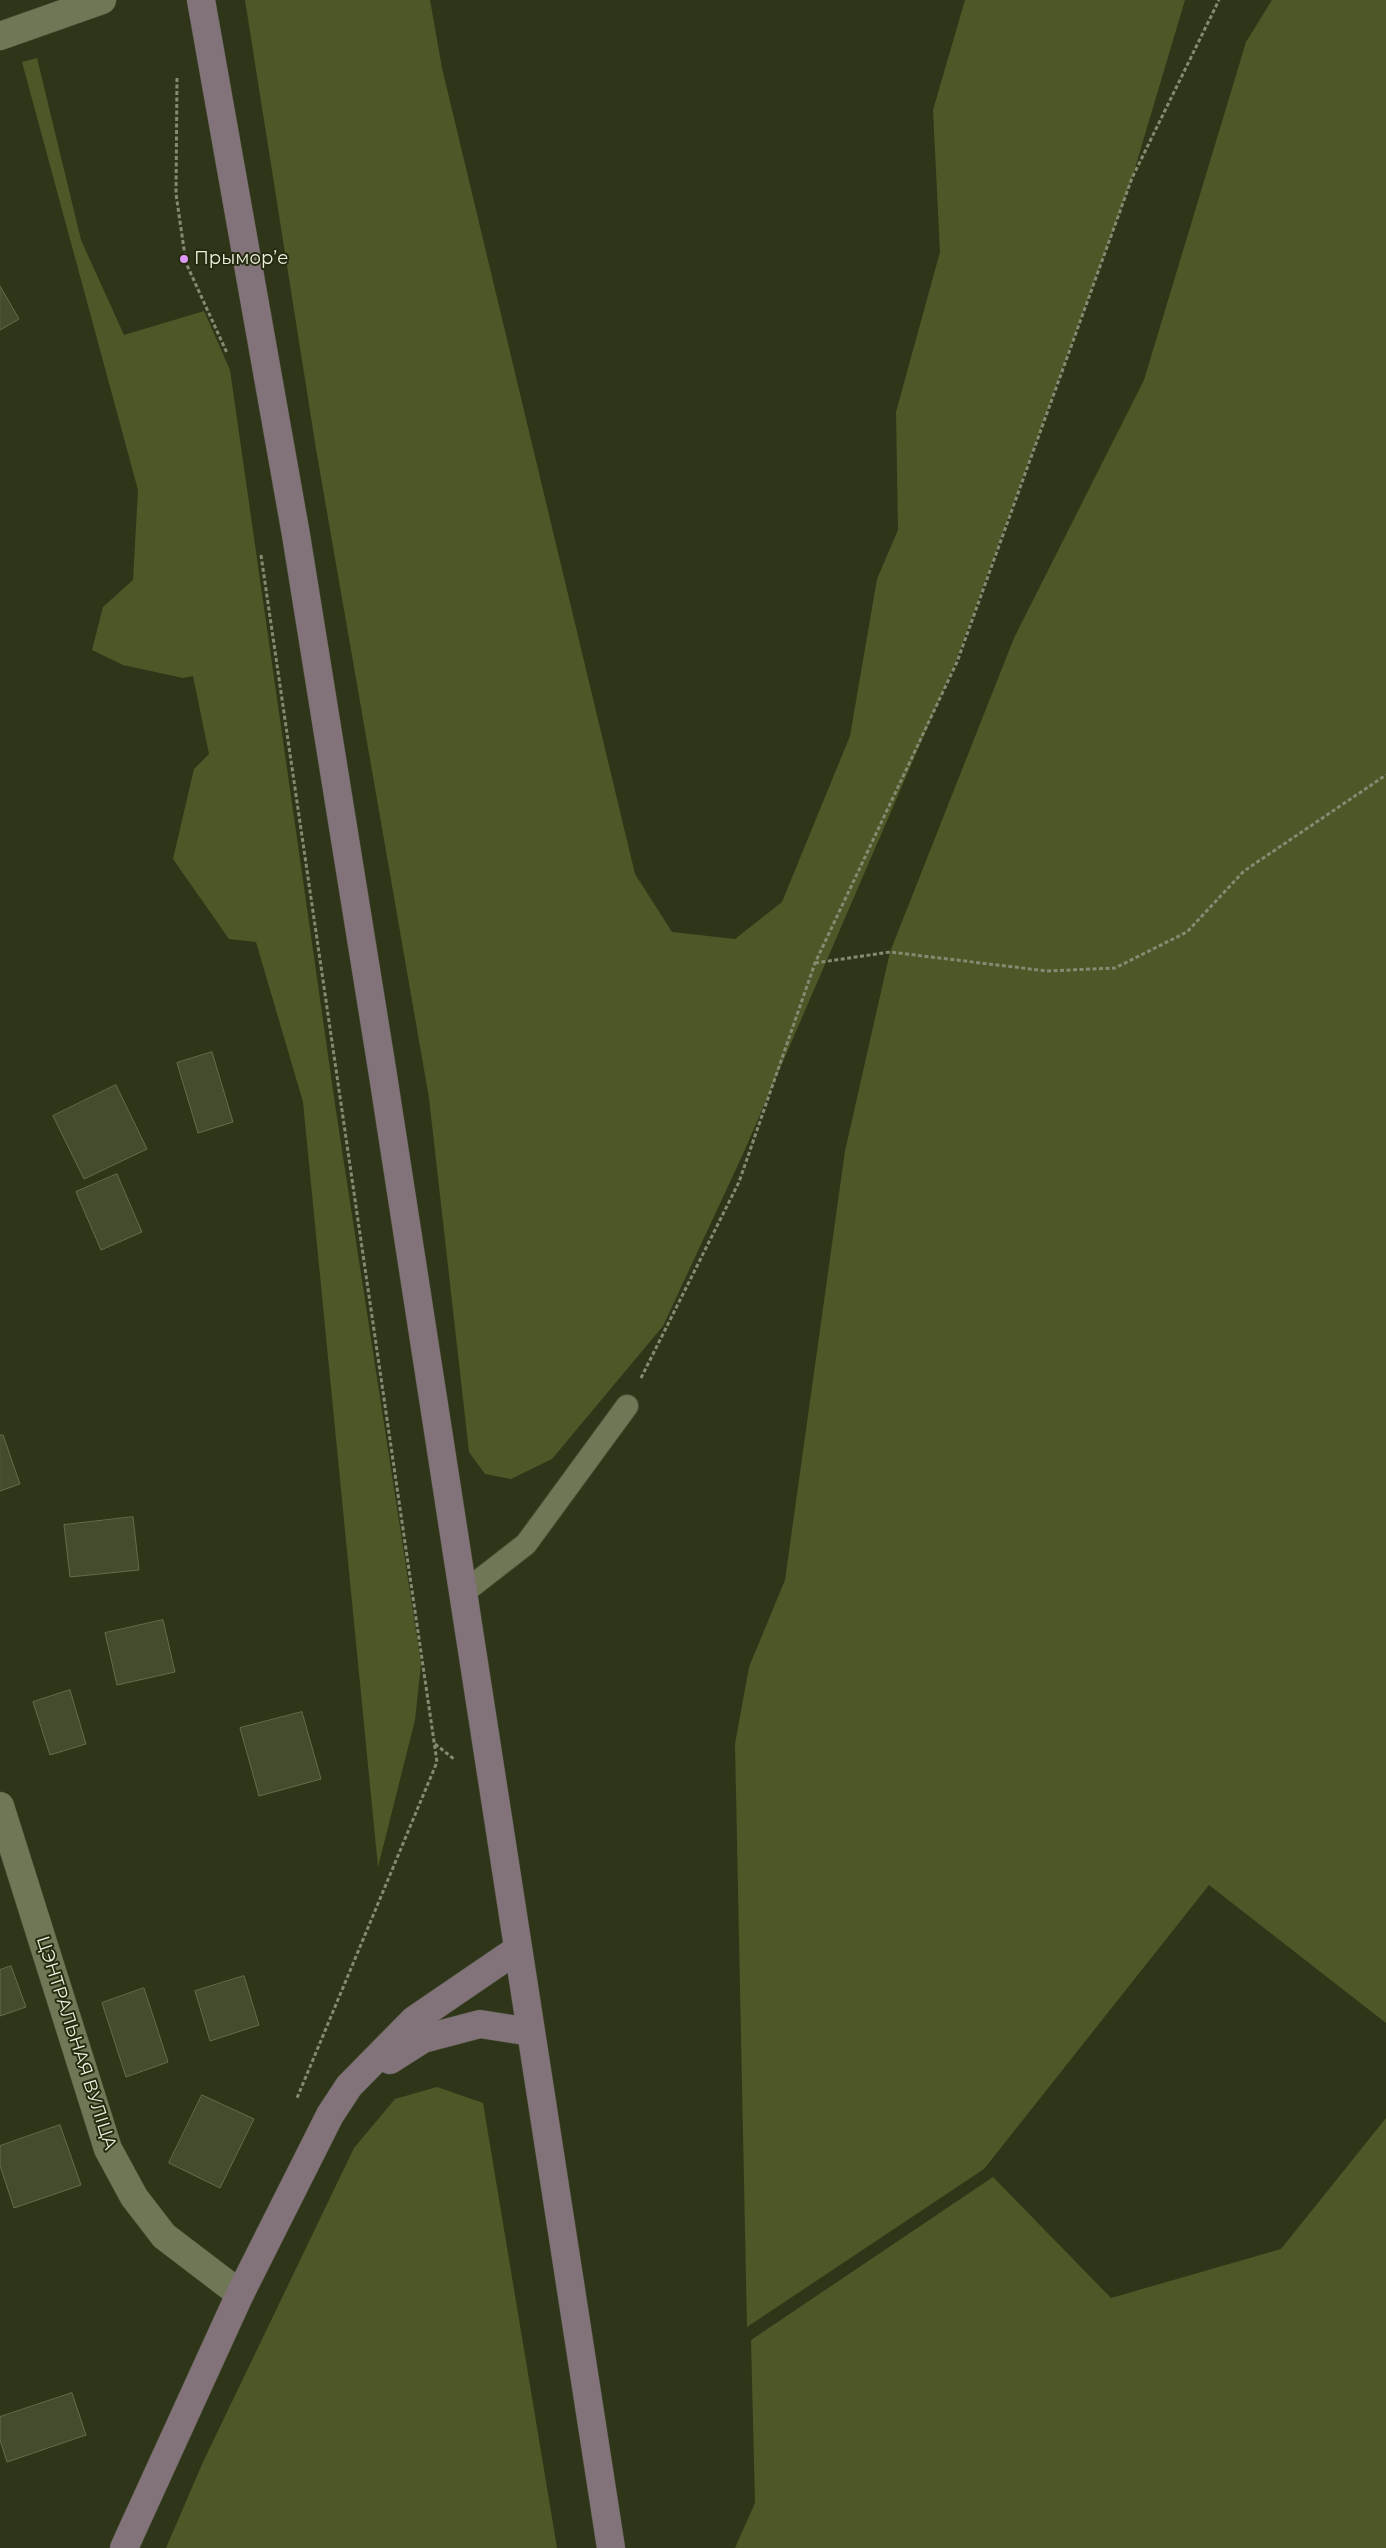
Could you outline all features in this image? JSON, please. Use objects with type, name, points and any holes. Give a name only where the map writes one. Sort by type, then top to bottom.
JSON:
[{"type":"main road","points":[[201,0],[296,536],[611,2548]]},
{"type":"main road","points":[[124,2548],[240,2294],[330,2116],[349,2086],[414,2020],[518,1949]]},
{"type":"main road","points":[[349,2086],[423,2039],[480,2024],[531,2032]]},
{"type":"street","points":[[0,36],[102,0]]},
{"type":"street","name":"ЦЭНТРАЛЬНАЯ ВУЛІЦА","points":[[0,1806],[108,2149],[134,2197],[164,2236],[240,2294]]},
{"type":"lane","points":[[463,1593],[526,1544],[627,1406]]},
{"type":"path","points":[[627,1406],[738,1182],[815,963],[957,662],[1132,178],[1219,0]]},
{"type":"path","points":[[177,77],[176,194],[186,263],[230,361]]},
{"type":"path","points":[[260,547],[437,1762],[294,2106]]},
{"type":"path","points":[[815,963],[890,952],[1047,971],[1115,968],[1187,932],[1244,871],[1386,775]]},
{"type":"green space","points":[[245,0],[430,0],[442,68],[635,874],[672,932],[735,939],[782,902],[850,736],[877,579],[898,530],[896,412],[940,252],[933,110],[965,0],[1185,0],[1132,178],[956,661],[743,1154],[663,1326],[552,1459],[511,1479],[485,1474],[469,1452],[429,1098],[316,449]]},
{"type":"green space","points":[[1272,0],[1386,0],[1386,2023],[1209,1885],[984,2169],[747,2327],[735,1744],[749,1667],[785,1580],[845,1151],[890,952],[1014,638],[1144,380],[1246,42]]},
{"type":"green space","points":[[37,58],[81,240],[124,335],[204,311],[230,370],[336,1111],[421,1664],[415,1720],[378,1867],[303,1102],[256,942],[229,939],[173,859],[194,769],[209,754],[193,676],[183,678],[123,665],[92,650],[103,607],[133,580],[138,490],[22,62]]},
{"type":"green space","points":[[437,2087],[483,2103],[557,2548],[166,2548],[203,2462],[354,2148],[395,2099]]},
{"type":"green space","points":[[1386,2118],[1386,2548],[735,2548],[755,2503],[751,2340],[993,2177],[1111,2298],[1281,2249]]},
{"type":"building","points":[[0,286],[19,319],[0,330]]},
{"type":"building","points":[[212,1052],[233,1122],[198,1133],[177,1063]]},
{"type":"building","points":[[116,1085],[147,1149],[84,1179],[53,1116]]},
{"type":"building","points":[[117,1174],[142,1232],[101,1250],[76,1192]]},
{"type":"building","points":[[0,1435],[3,1435],[20,1484],[0,1491]]},
{"type":"building","points":[[133,1517],[139,1570],[70,1577],[64,1525]]},
{"type":"building","points":[[163,1620],[175,1672],[117,1685],[105,1633]]},
{"type":"building","points":[[70,1690],[86,1744],[50,1755],[33,1702]]},
{"type":"building","points":[[302,1712],[321,1779],[259,1796],[240,1728]]},
{"type":"building","points":[[11,1966],[26,2007],[0,2016],[0,1970]]},
{"type":"building","points":[[244,1976],[259,2025],[210,2041],[195,1991]]},
{"type":"building","points":[[144,1988],[168,2062],[126,2077],[102,2003]]},
{"type":"building","points":[[202,2095],[254,2119],[220,2188],[169,2163]]},
{"type":"building","points":[[60,2125],[81,2185],[14,2208],[0,2166],[0,2146]]},
{"type":"building","points":[[72,2393],[86,2435],[7,2462],[0,2440],[0,2417]]},
{"type":"place","name":"Прыморʼе","points":[[184,259]]}]
